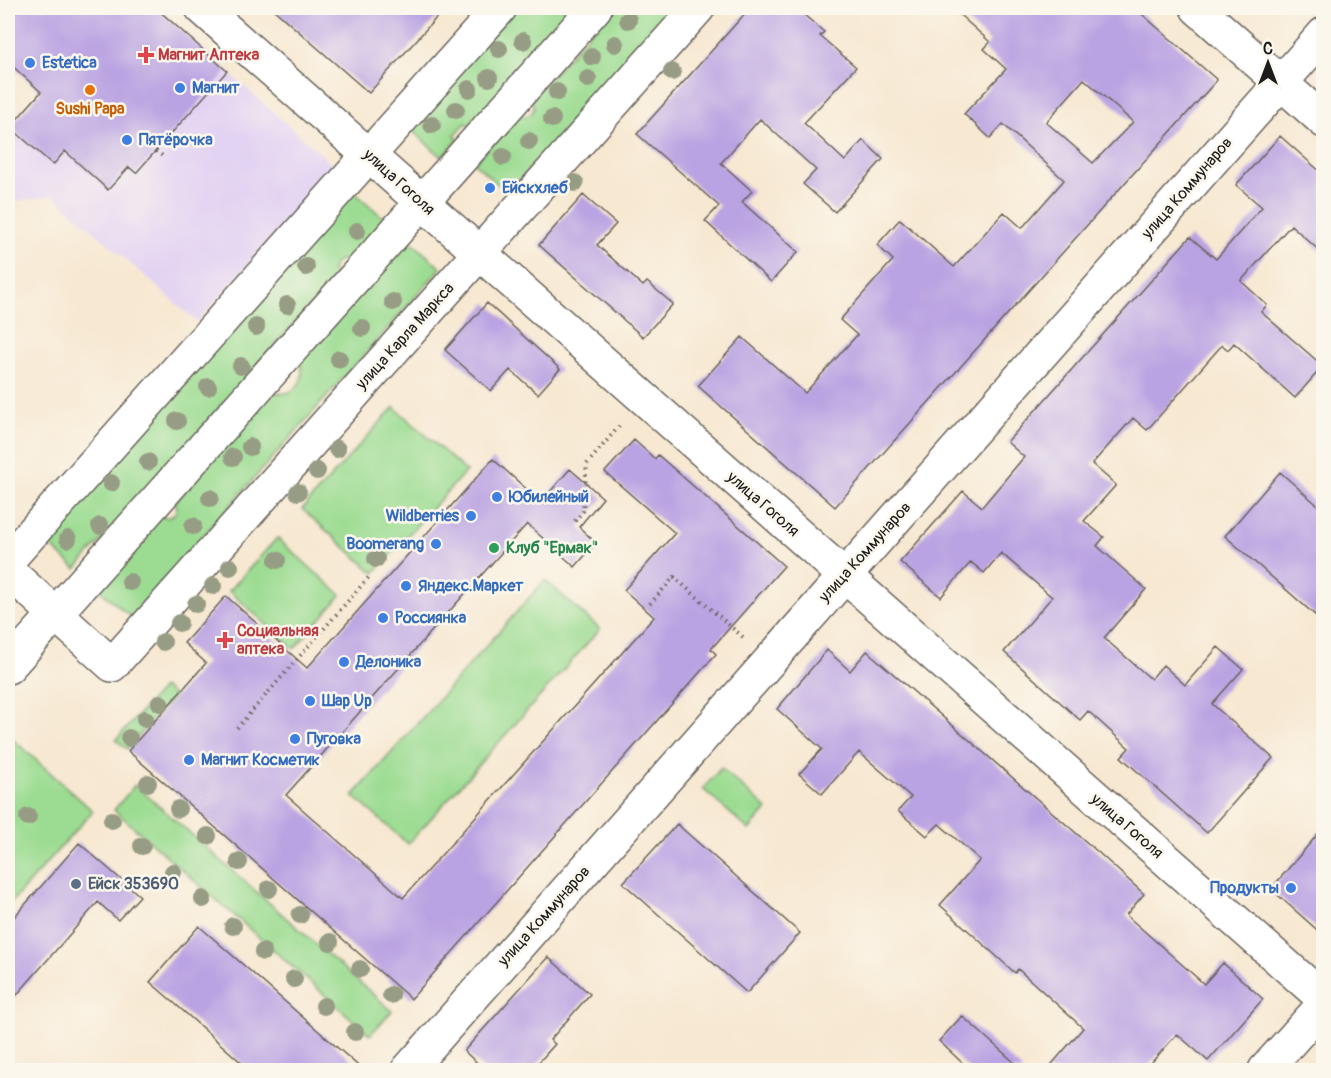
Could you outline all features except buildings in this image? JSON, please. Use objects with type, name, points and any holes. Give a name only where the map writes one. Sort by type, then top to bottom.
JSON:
[{"type":"street","name":"улица Гоголя","points":[[202,8],[1323,999]]},
{"type":"street","points":[[8,560],[500,8]]},
{"type":"street","points":[[8,667],[595,8]]},
{"type":"street","name":"улица Карла Маркса","points":[[55,614],[112,665],[698,8]]},
{"type":"street","points":[[1197,8],[1323,121]]},
{"type":"street","name":"улица Коммунаров","points":[[417,1067],[844,576],[1323,34]]},
{"type":"street","points":[[8,571],[55,614]]},
{"type":"street","points":[[1265,1071],[1323,1004]]},
{"type":"path","points":[[156,151],[164,157]]},
{"type":"path","points":[[575,521],[583,511],[587,464],[644,398]]},
{"type":"path","points":[[237,728],[369,577]]},
{"type":"path","points":[[650,604],[674,577],[770,661]]},
{"type":"shaded area","points":[[8,8],[156,8],[335,167],[197,322],[54,196],[8,201],[8,130],[41,92],[8,62]]},
{"type":"green space","points":[[516,8],[567,8],[570,14],[470,126],[466,123],[455,135],[459,139],[442,157],[409,128]]},
{"type":"green space","points":[[612,8],[673,8],[508,193],[474,163],[520,115],[525,116],[531,113],[534,107],[531,99]]},
{"type":"green space","points":[[353,191],[386,220],[349,262],[340,260],[335,263],[332,271],[336,277],[76,569],[43,539]]},
{"type":"green space","points":[[407,238],[441,268],[131,617],[96,587],[160,515],[168,518],[175,513],[177,508],[175,502],[273,392],[287,393],[297,387],[302,376],[300,363]]},
{"type":"green space","points":[[394,407],[466,471],[374,573],[302,509]]},
{"type":"green space","points":[[277,538],[341,595],[294,649],[229,591]]},
{"type":"green space","points":[[545,580],[600,629],[408,844],[353,796]]},
{"type":"green space","points":[[163,687],[174,696],[127,749],[116,740]]},
{"type":"green space","points":[[8,735],[93,811],[8,906]]},
{"type":"green space","points":[[721,768],[767,809],[749,830],[703,789]]},
{"type":"green space","points":[[135,785],[392,1011],[370,1035],[114,810]]},
{"type":"place","name":"Магнит Аптека","points":[[146,55]]},
{"type":"place","name":"Estetica","points":[[30,63]]},
{"type":"place","name":"Магнит","points":[[180,88]]},
{"type":"place","name":"Sushi Papa","points":[[90,90]]},
{"type":"place","name":"Пятёрочка","points":[[127,140]]},
{"type":"place","name":"Ейскхлеб","points":[[490,188]]},
{"type":"place","name":"Юбилейный","points":[[497,497]]},
{"type":"place","name":"Wildberries","points":[[471,516]]},
{"type":"place","name":"Boomerang","points":[[436,544]]},
{"type":"place","name":"Клуб \"Ермак\"","points":[[494,548]]},
{"type":"place","name":"Яндекс.Маркет","points":[[406,586]]},
{"type":"place","name":"Россиянка","points":[[383,618]]},
{"type":"place","name":"Социальная аптека","points":[[225,640]]},
{"type":"place","name":"Делоника","points":[[344,662]]},
{"type":"place","name":"Шар Up","points":[[310,701]]},
{"type":"place","name":"Пуговка","points":[[295,739]]},
{"type":"place","name":"Магнит Косметик","points":[[189,760]]},
{"type":"place","name":"Ейск 353690","points":[[76,884]]},
{"type":"place","name":"Продукты","points":[[1291,888]]}]
